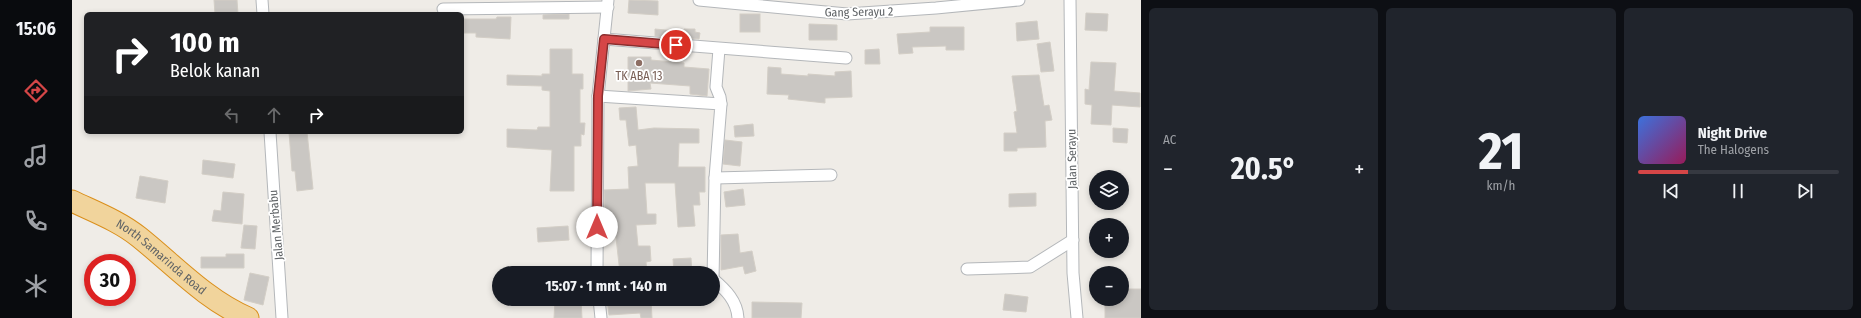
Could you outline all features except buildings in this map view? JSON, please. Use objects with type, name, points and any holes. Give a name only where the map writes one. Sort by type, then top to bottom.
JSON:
[{"type":"highway","name":"North Samarinda Road","points":[[72,200],[115,221],[138,237],[203,292],[248,318]]},
{"type":"street","points":[[262,0],[263,12]]},
{"type":"street","name":"Gang Serayu 2","points":[[699,0],[847,14],[936,8],[1019,0]]},
{"type":"street","name":"Jalan Serayu","points":[[1070,0],[1073,273],[1077,318]]},
{"type":"street","points":[[443,9],[608,4],[598,96],[598,266]]},
{"type":"street","points":[[604,39],[846,58]]},
{"type":"street","points":[[713,266],[715,178],[721,104],[716,87],[719,49]]},
{"type":"street","points":[[598,96],[721,104]]},
{"type":"street","name":"Jalan Merbabu","points":[[270,134],[282,318]]},
{"type":"street","points":[[715,178],[831,175]]},
{"type":"street","points":[[967,269],[1030,267],[1073,240]]},
{"type":"street","points":[[720,286],[729,294],[738,312],[738,318]]},
{"type":"street","points":[[600,306],[601,318]]},
{"type":"place","name":"TK ABA 13","points":[[639,63]]},
{"type":"route","points":[[597,227],[598,96],[604,39],[676,45]]}]
